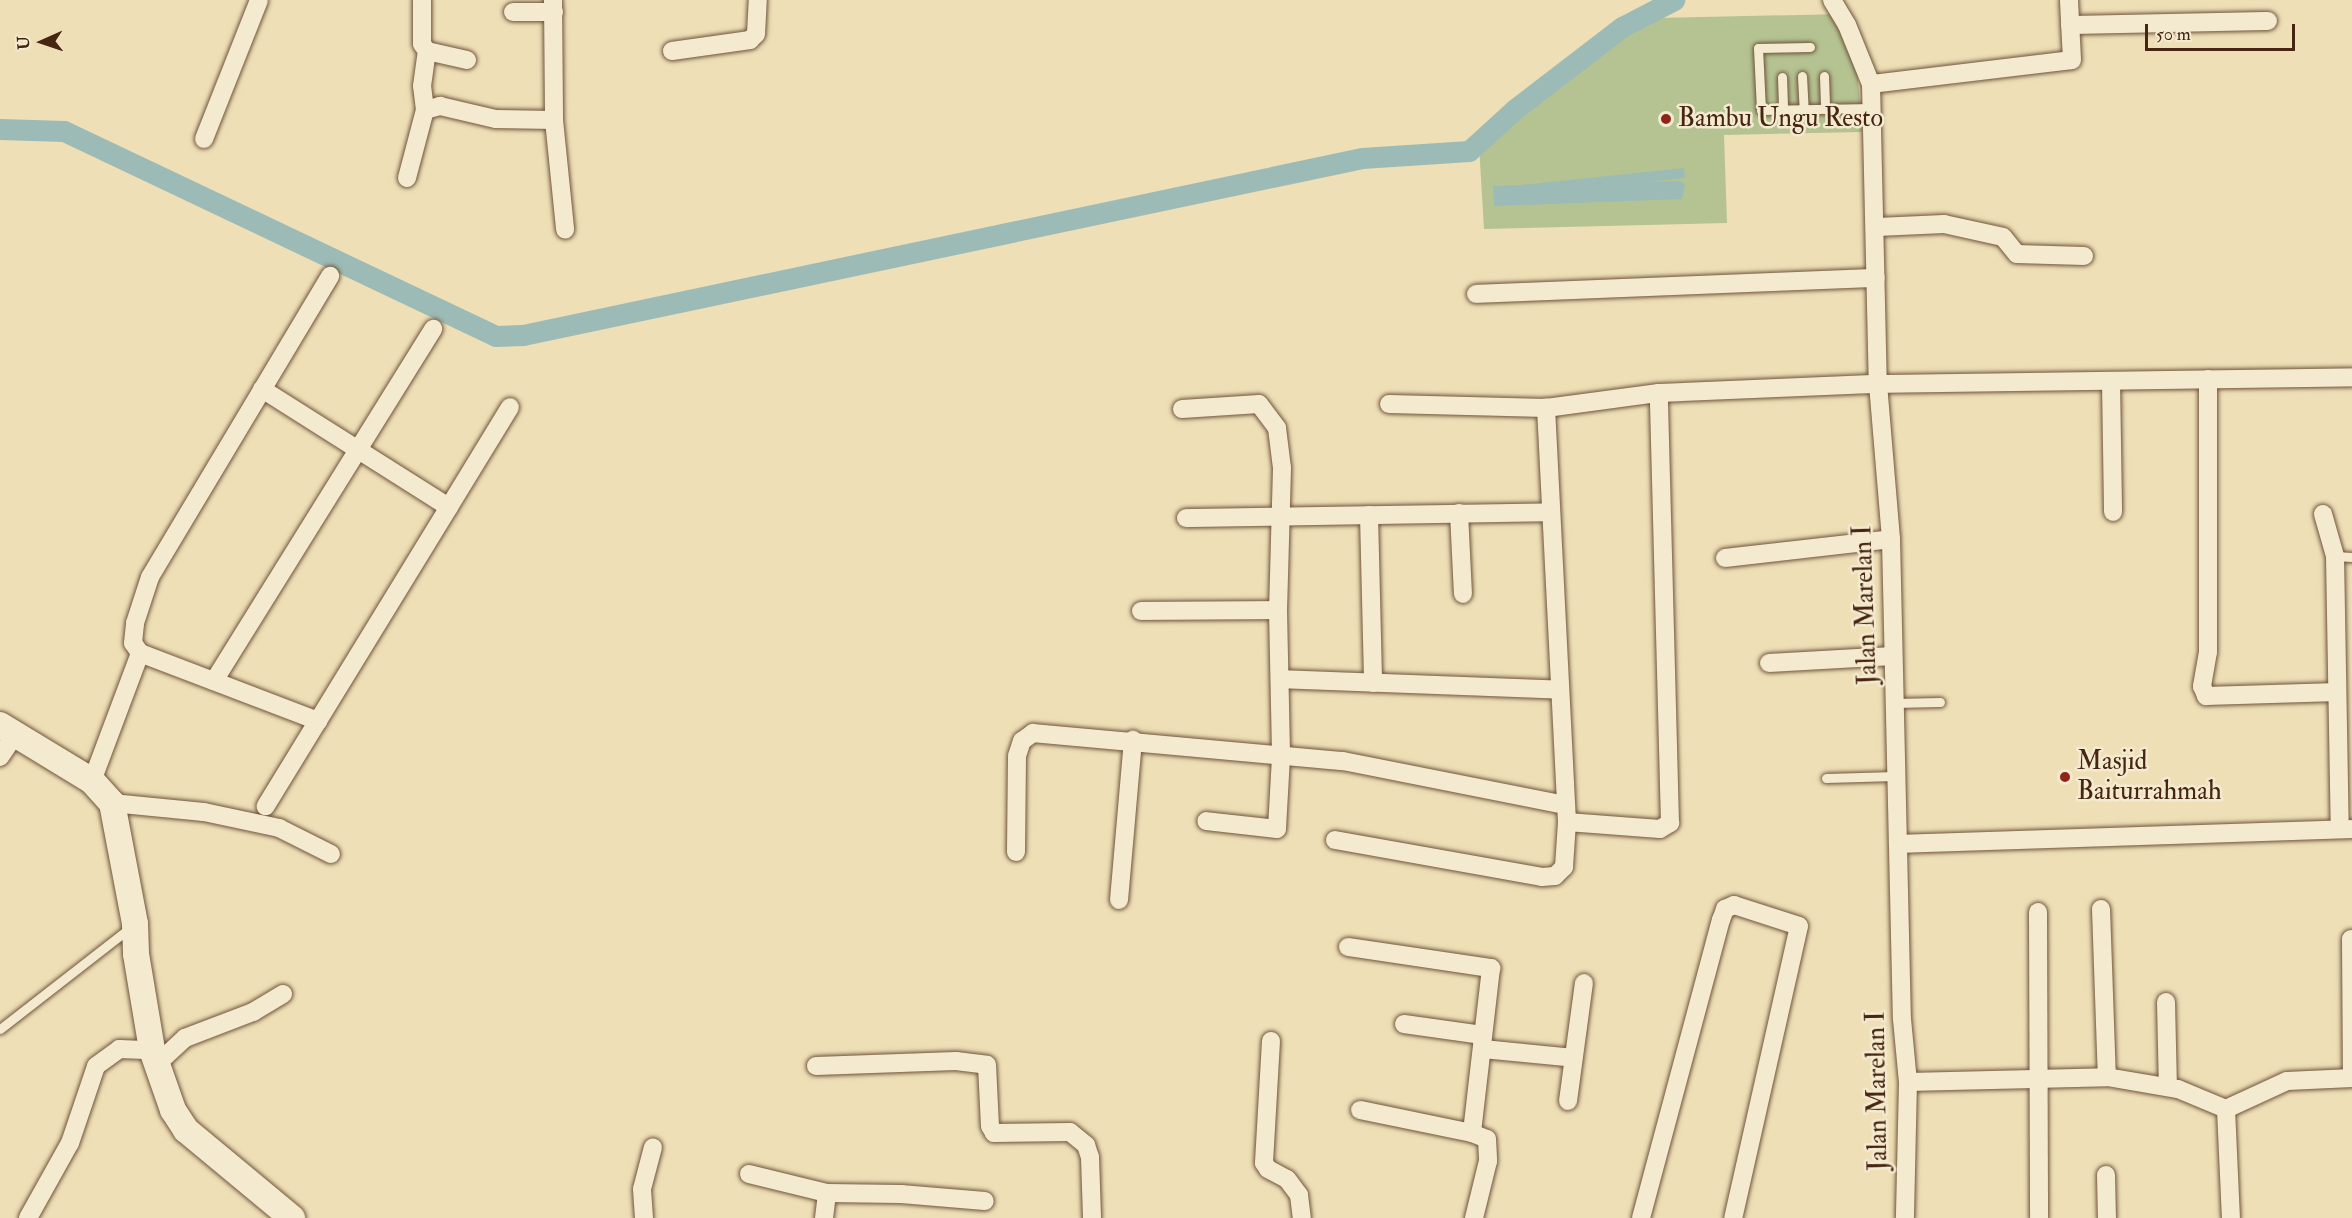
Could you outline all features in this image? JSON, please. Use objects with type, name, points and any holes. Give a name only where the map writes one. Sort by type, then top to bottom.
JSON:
[{"type":"street","points":[[204,139],[260,0]]},
{"type":"street","points":[[422,0],[422,44],[428,51],[467,60]]},
{"type":"street","points":[[672,51],[750,40],[756,34],[758,0]]},
{"type":"street","name":"Jalan Marelan I","points":[[1832,0],[1847,25],[1871,84],[1877,227],[1878,384],[1891,539],[1902,1019],[1908,1082],[1905,1218]]},
{"type":"street","points":[[1871,84],[2072,60],[2069,0]]},
{"type":"street","points":[[513,12],[553,6],[554,120],[565,229]]},
{"type":"street","points":[[2070,25],[2268,21]]},
{"type":"street","points":[[407,178],[425,110],[422,86],[428,51]]},
{"type":"street","points":[[425,110],[440,106],[496,119],[554,120]]},
{"type":"street","points":[[1877,227],[1944,224],[2003,237],[2017,254],[2084,255]]},
{"type":"street","points":[[318,721],[140,654],[133,643],[138,603],[330,276]]},
{"type":"street","points":[[1476,294],[1876,278]]},
{"type":"street","points":[[214,681],[433,329]]},
{"type":"street","points":[[1389,404],[1546,408],[1659,393],[1878,384],[2352,377]]},
{"type":"street","points":[[2208,380],[2208,652],[2202,686],[2206,696],[2337,692]]},
{"type":"street","points":[[2110,381],[2113,512]]},
{"type":"street","points":[[262,389],[449,507]]},
{"type":"street","points":[[1016,852],[1017,756],[1022,741],[1034,733],[1133,740],[1281,757],[1343,761],[1567,813],[1660,829],[1670,823],[1659,393]]},
{"type":"street","points":[[1182,409],[1263,406],[1277,428],[1282,468],[1278,610],[1281,757],[1277,829],[1206,820]]},
{"type":"street","points":[[266,806],[510,407]]},
{"type":"street","points":[[1335,840],[1542,877],[1555,876],[1564,867],[1567,813],[1546,408]]},
{"type":"street","points":[[1186,518],[1551,512]]},
{"type":"street","points":[[1459,513],[1463,594]]},
{"type":"street","points":[[1898,844],[2346,829],[2337,692],[2343,557],[2323,514]]},
{"type":"street","points":[[1370,515],[1373,683]]},
{"type":"street","points":[[1725,558],[1891,539]]},
{"type":"street","points":[[1141,611],[1278,610]]},
{"type":"street","points":[[92,782],[140,654]]},
{"type":"street","points":[[1769,663],[1893,656]]},
{"type":"street","points":[[1280,679],[1560,690]]},
{"type":"street","points":[[0,757],[8,729],[92,782],[111,803],[135,924],[136,954],[154,1057],[173,1110],[186,1130],[292,1218]]},
{"type":"street","points":[[1119,900],[1133,740]]},
{"type":"street","points":[[111,803],[204,812],[279,828],[331,854]]},
{"type":"street","points":[[1641,1218],[1721,920],[1725,909],[1734,905],[1799,926],[1733,1218]]},
{"type":"street","points":[[2101,909],[2107,1077]]},
{"type":"street","points":[[2038,912],[2039,1218]]},
{"type":"street","points":[[2351,939],[2352,1073]]},
{"type":"street","points":[[1348,947],[1488,964],[1492,971],[1472,1133]]},
{"type":"street","points":[[1568,1101],[1584,983]]},
{"type":"street","points":[[28,1218],[70,1143],[96,1066],[119,1049],[154,1057],[185,1038],[253,1012],[284,994]]},
{"type":"street","points":[[2166,1002],[2168,1087]]},
{"type":"street","points":[[1404,1024],[1482,1042],[1574,1058]]},
{"type":"street","points":[[1271,1041],[1264,1163],[1268,1169],[1287,1179],[1299,1195],[1302,1218]]},
{"type":"street","points":[[816,1066],[956,1060],[987,1065],[990,1070],[990,1126],[994,1133],[1070,1132],[1086,1144],[1090,1157],[1092,1218]]},
{"type":"street","points":[[1908,1082],[2107,1077],[2168,1087],[2226,1109],[2287,1081],[2352,1078]]},
{"type":"street","points":[[2226,1109],[2231,1218]]},
{"type":"street","points":[[1360,1110],[1472,1133],[1487,1139],[1488,1161],[1474,1218]]},
{"type":"street","points":[[644,1218],[642,1189],[653,1147]]},
{"type":"street","points":[[749,1174],[827,1193],[901,1194],[985,1201]]},
{"type":"street","points":[[2106,1175],[2107,1218]]},
{"type":"street","points":[[824,1218],[827,1193]]},
{"type":"lane","points":[[1810,47],[1758,48],[1761,110],[1872,108]]},
{"type":"lane","points":[[1803,76],[1804,109]]},
{"type":"lane","points":[[1824,76],[1825,109]]},
{"type":"lane","points":[[1782,77],[1783,110]]},
{"type":"lane","points":[[1894,703],[1940,702]]},
{"type":"lane","points":[[1826,778],[1895,776]]},
{"type":"lane","points":[[0,1029],[135,924]]},
{"type":"green space","points":[[1842,14],[1856,55],[1862,132],[1724,135],[1727,223],[1484,229],[1479,145],[1517,108],[1622,27],[1656,18]]},
{"type":"water","points":[[1684,168],[1685,178],[1518,196],[1517,186]]},
{"type":"water","points":[[1681,181],[1685,185],[1682,199],[1494,206],[1493,186]]},
{"type":"waterway","points":[[0,129],[64,131],[496,336],[523,335],[1362,158],[1469,151],[1515,109],[1622,27],[1674,0]]},
{"type":"place","name":"Bambu Ungu Resto","points":[[1666,119]]},
{"type":"place","name":"Masjid Baiturrahmah","points":[[2065,777]]}]
